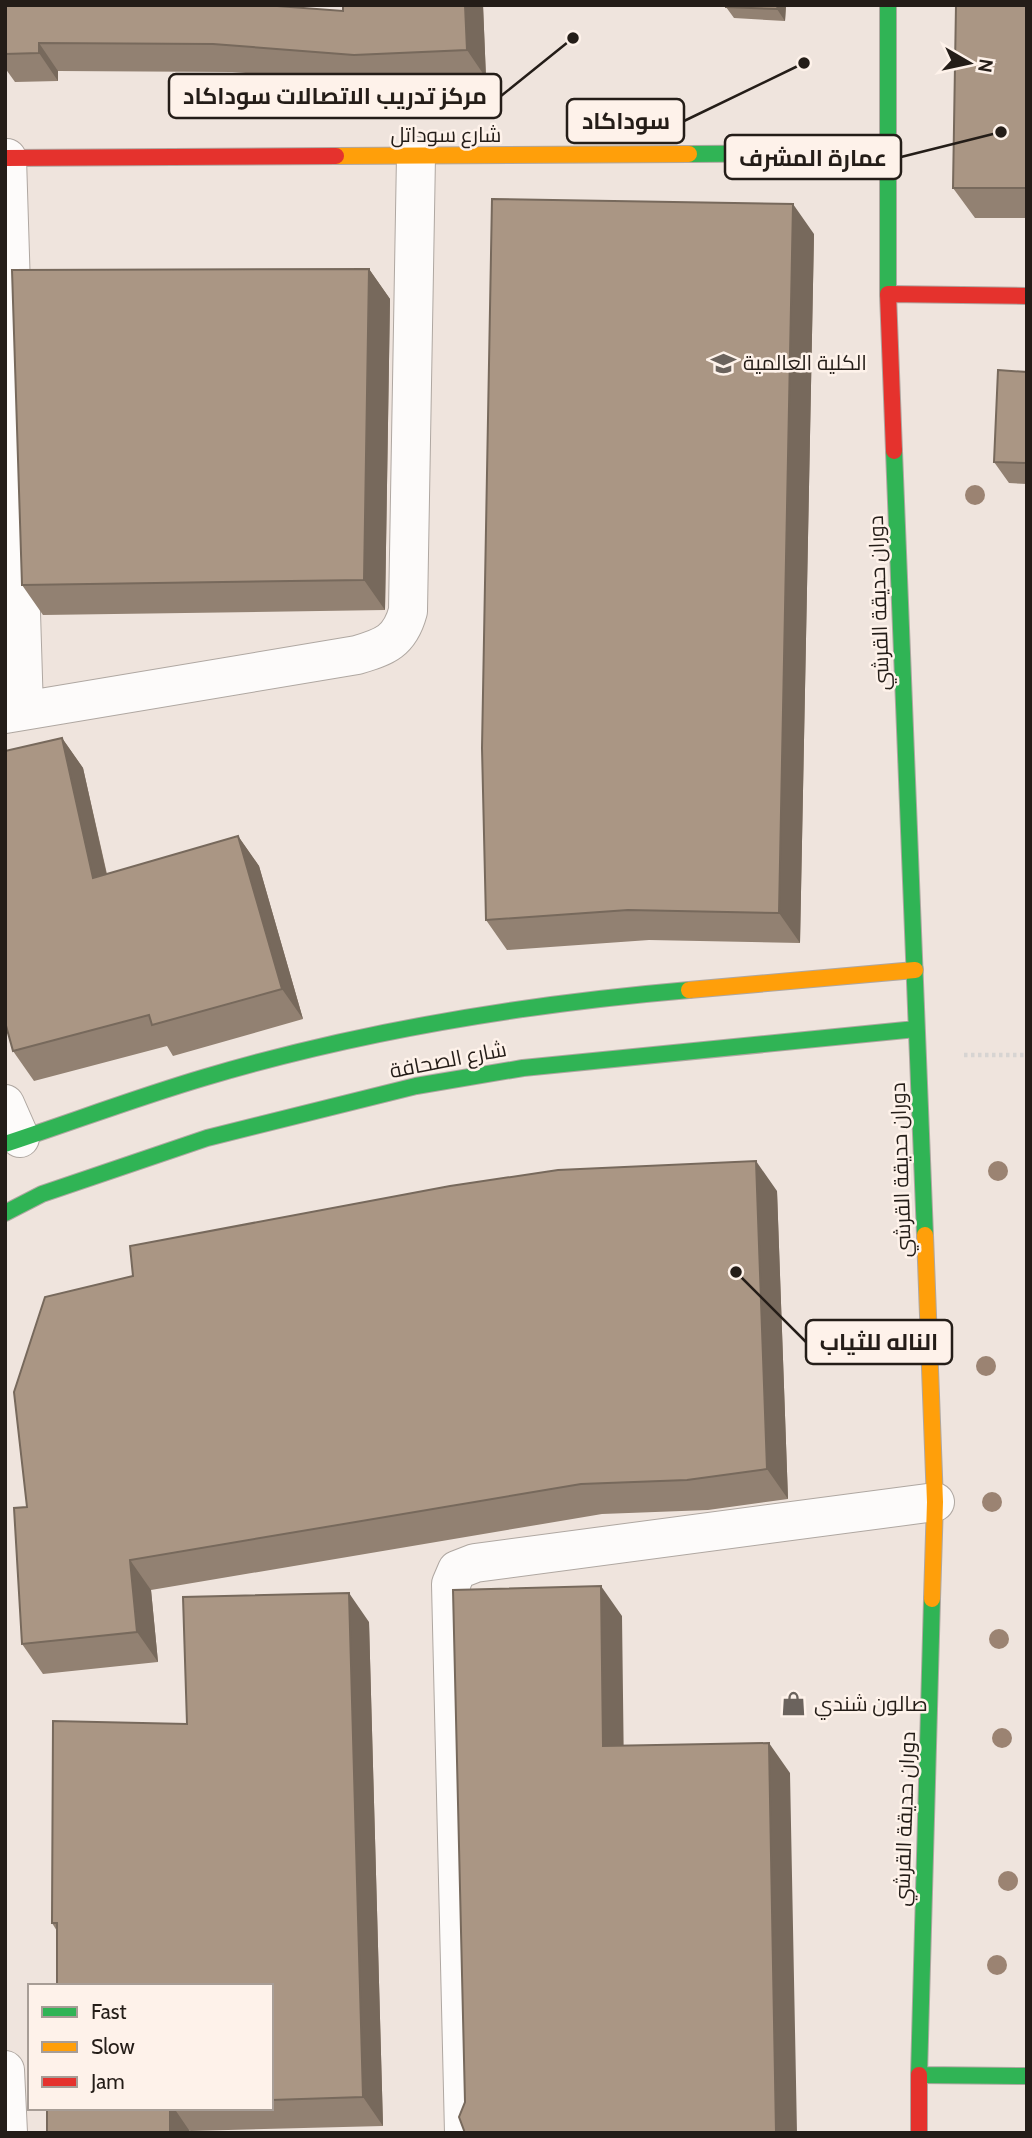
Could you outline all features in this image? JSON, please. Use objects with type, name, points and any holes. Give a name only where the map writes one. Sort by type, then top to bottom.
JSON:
[{"type":"main road","name":"دوران حديقة القرشي","points":[[888,5],[888,294],[935,1502],[919,2133]]},
{"type":"main road","name":"شارع سوداتل","points":[[6,158],[888,153]]},
{"type":"main road","points":[[888,294],[1027,296]]},
{"type":"main road","name":"شارع الصحافة","points":[[10,1129],[405,1028],[519,1007],[614,996],[915,970]]},
{"type":"main road","name":"شارع الصحافة","points":[[5,1213],[42,1194],[207,1138],[416,1086],[523,1068],[916,1028]]},
{"type":"main road","points":[[919,2075],[1027,2076]]},
{"type":"street","points":[[6,158],[15,712],[357,656],[385,647],[403,628],[408,611],[416,156]]},
{"type":"street","points":[[464,2133],[451,1584],[457,1570],[475,1563],[935,1502]]},
{"type":"street","points":[[5,2070],[8,2133]]},
{"type":"path","points":[[917,1055],[1027,1055]]},
{"type":"building","points":[[5,5],[264,5],[343,11],[343,5],[465,5],[467,50],[354,55],[213,44],[39,43],[39,53],[5,54]]},
{"type":"building","points":[[726,5],[778,5],[777,9]]},
{"type":"building","points":[[956,5],[1027,5],[1027,188],[953,188]]},
{"type":"building","points":[[492,199],[793,204],[779,913],[628,910],[486,920],[482,748]]},
{"type":"building","points":[[369,269],[364,580],[22,585],[12,270]]},
{"type":"building","points":[[998,370],[1027,372],[1027,463],[994,462]]},
{"type":"building","points":[[62,738],[93,878],[238,836],[282,989],[152,1025],[149,1015],[13,1051],[5,1022],[5,751]]},
{"type":"building","points":[[756,1161],[767,1469],[687,1480],[581,1484],[130,1560],[137,1632],[22,1644],[14,1508],[27,1507],[14,1392],[45,1297],[133,1276],[130,1246],[450,1186],[558,1170]]},
{"type":"building","points":[[601,1586],[603,1746],[769,1743],[776,2133],[465,2133],[459,2117],[465,2102],[453,1590]]},
{"type":"building","points":[[349,1593],[363,2097],[273,2100],[273,1984],[57,1984],[57,1923],[52,1923],[53,1721],[187,1724],[183,1597]]},
{"type":"building","points":[[47,2110],[170,2110],[170,2133],[47,2133]]},
{"type":"traffic: fast","points":[[888,5],[888,294]]},
{"type":"traffic: fast","points":[[689,154],[888,153]]},
{"type":"traffic: fast","points":[[894,451],[925,1235]]},
{"type":"traffic: fast","points":[[5,1144],[181,1085],[265,1060],[325,1046],[506,1011],[689,990]]},
{"type":"traffic: fast","points":[[5,1213],[42,1194],[207,1138],[416,1086],[523,1068],[916,1029]]},
{"type":"traffic: fast","points":[[932,1599],[919,2075],[1027,2076]]},
{"type":"traffic: slow","points":[[336,156],[689,154]]},
{"type":"traffic: slow","points":[[689,990],[915,970]]},
{"type":"traffic: slow","points":[[925,1235],[935,1502],[932,1599]]},
{"type":"traffic: jam","points":[[5,158],[336,156]]},
{"type":"traffic: jam","points":[[894,451],[888,294],[1027,296]]},
{"type":"traffic: jam","points":[[919,2075],[919,2133]]},
{"type":"place","name":"مركز تدريب الاتصالات سوداكاد","points":[[573,38]]},
{"type":"place","name":"سوداكاد","points":[[804,63]]},
{"type":"place","name":"عمارة المشرف","points":[[1001,132]]},
{"type":"place","name":"الكلية العالمية","points":[[723,363]]},
{"type":"place","name":"الناله للثياب","points":[[736,1272]]},
{"type":"place","name":"صالون شندي","points":[[794,1704]]}]
